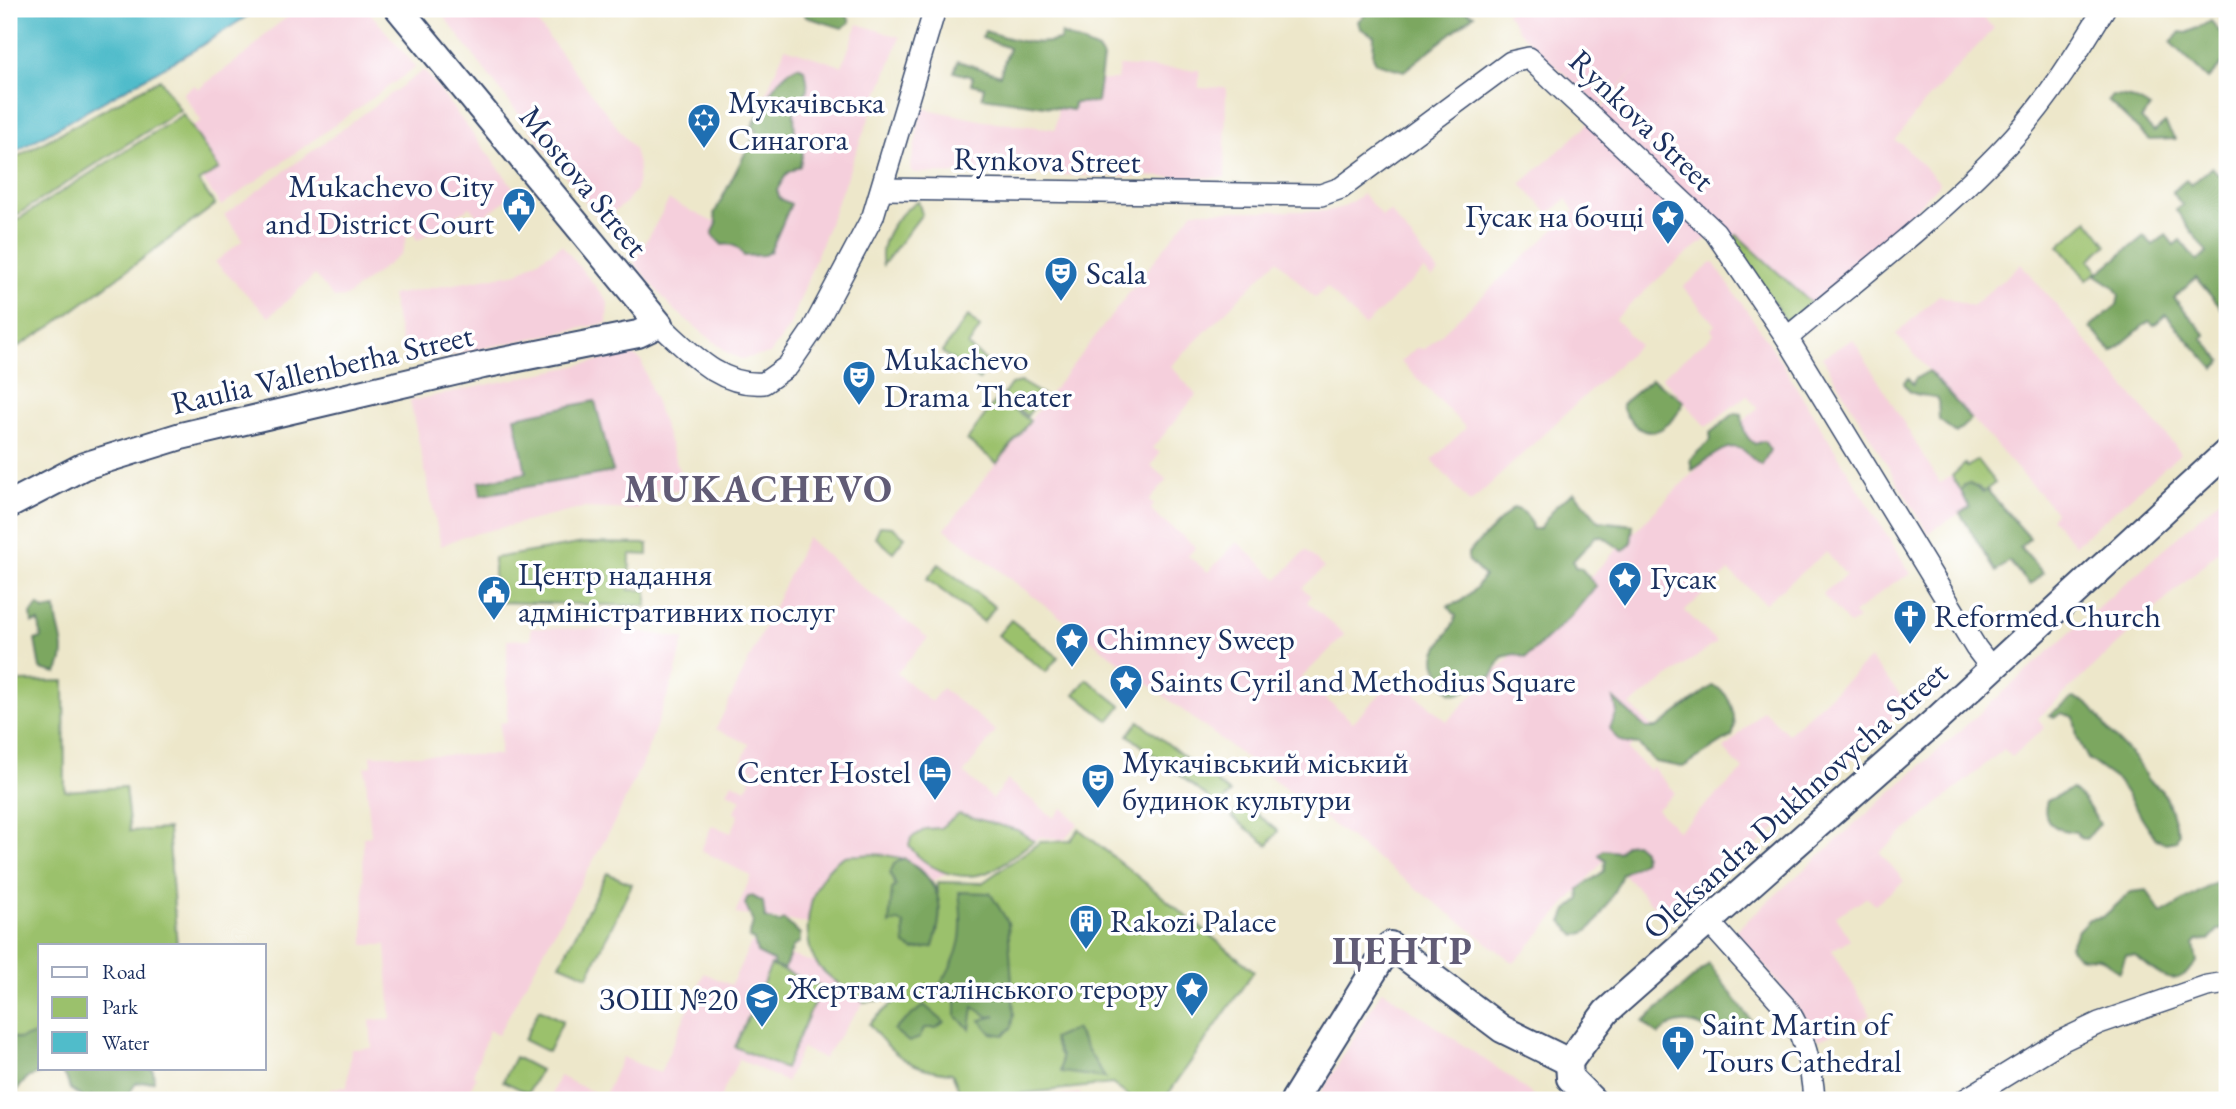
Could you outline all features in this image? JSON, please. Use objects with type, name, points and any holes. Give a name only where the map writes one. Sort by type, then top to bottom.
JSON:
[{"type":"street","name":"Mostova Street","points":[[398,9],[659,324],[702,364],[732,380],[764,383],[788,366],[812,331],[862,240],[883,189]]},
{"type":"street","points":[[883,189],[934,9]]},
{"type":"street","points":[[1787,338],[1933,213],[2015,135],[2067,69],[2104,9]]},
{"type":"street","name":"Rynkova Street","points":[[883,189],[1321,195],[1341,188],[1511,62],[1519,58],[1529,58],[1715,232],[1787,338],[1976,648],[1992,668]]},
{"type":"street","name":"Raulia Vallenberha Street","points":[[9,505],[84,466],[157,443],[483,365],[638,334],[659,324]]},
{"type":"street","name":"Oleksandra Dukhnovycha Street","points":[[1569,1062],[1606,1012],[1992,668],[2227,452]]},
{"type":"street","points":[[1708,921],[1788,1010],[1798,1026],[1810,1065],[1814,1100]]},
{"type":"street","points":[[1294,1100],[1390,945],[1502,1029],[1569,1062],[1570,1078],[1592,1100]]},
{"type":"street","points":[[1965,1100],[2061,1041],[2086,1029],[2207,986],[2227,983]]},
{"type":"shaded area","points":[[298,9],[367,9],[416,67],[221,206],[203,180],[219,169],[191,127],[201,121],[183,93],[195,85],[198,89],[250,51],[265,34]]},
{"type":"shaded area","points":[[438,9],[527,9],[634,149],[639,169],[636,190],[624,204],[601,222]]},
{"type":"shaded area","points":[[1510,9],[1973,9],[1994,28],[1919,109],[1895,141],[1903,145],[1940,183],[1827,304],[1787,338],[1714,233],[1672,266],[1615,319],[1639,345],[1470,503],[1432,460],[1466,428],[1401,362],[1416,348],[1425,349],[1574,211],[1566,199],[1549,214],[1521,184],[1582,130],[1638,67],[1600,107],[1522,35],[1506,13]]},
{"type":"shaded area","points":[[858,24],[900,37],[790,326],[770,354],[741,359],[728,353],[672,308],[634,263],[669,200],[713,222],[757,130],[752,127],[785,48],[842,66]]},
{"type":"shaded area","points":[[1119,66],[1199,70],[1199,88],[1226,87],[1225,178],[914,173],[910,170],[922,108],[984,121],[1055,129],[1059,99],[1089,80],[1117,80]]},
{"type":"shaded area","points":[[424,70],[517,192],[480,219],[470,207],[417,241],[413,232],[407,236],[402,253],[346,297],[334,298],[315,275],[269,317],[215,262],[243,240],[224,215]]},
{"type":"shaded area","points":[[1363,194],[1382,216],[1390,211],[1438,272],[1432,278],[1424,270],[1364,326],[1327,287],[1315,298],[1277,260],[1171,366],[1196,395],[1153,448],[1160,453],[1151,466],[1167,480],[1149,501],[1154,505],[1151,509],[1155,514],[1196,547],[1188,556],[1208,572],[1237,542],[1278,579],[1306,550],[1324,568],[1302,588],[1311,596],[1307,602],[1345,635],[1301,678],[1353,722],[1396,678],[1447,721],[1757,408],[1747,395],[1706,427],[1662,377],[1714,334],[1711,329],[1715,325],[1683,287],[1713,262],[1768,341],[1911,574],[1890,585],[1854,614],[1858,619],[1850,625],[1822,594],[1846,575],[1826,552],[1765,603],[1729,571],[1685,611],[1717,642],[1630,705],[1651,726],[1628,750],[1649,771],[1653,768],[1675,793],[1657,809],[1678,831],[1743,770],[1724,749],[1763,710],[1788,734],[1870,659],[1909,705],[1825,785],[1670,923],[1607,857],[1514,963],[945,529],[1193,211],[1327,211],[1343,207]]},
{"type":"shaded area","points":[[562,245],[608,302],[607,323],[406,364],[391,295],[518,273]]},
{"type":"shaded area","points":[[2021,264],[2181,453],[2075,545],[2051,518],[2056,512],[1896,334],[1939,295],[1972,306]]},
{"type":"shaded area","points":[[1853,339],[1940,483],[1952,476],[1970,507],[1928,533],[1822,357]]},
{"type":"shaded area","points":[[631,354],[641,360],[686,490],[639,491],[639,510],[584,508],[461,537],[441,546],[410,401]]},
{"type":"shaded area","points":[[2227,493],[2227,543],[2038,718],[2044,728],[2012,757],[2004,749],[1880,852],[1904,881],[1875,905],[1867,897],[1836,916],[1850,939],[1832,950],[1871,1015],[1818,1040],[1806,1019],[1736,930]]},
{"type":"shaded area","points":[[807,537],[862,587],[928,638],[897,673],[931,702],[942,688],[996,731],[964,773],[993,799],[1007,780],[1054,818],[1063,807],[1078,824],[1065,839],[1040,837],[983,874],[947,874],[932,881],[929,876],[846,856],[825,876],[811,903],[808,923],[735,914],[751,876],[701,850],[712,825],[731,833],[739,815],[734,813],[741,799],[727,792],[732,782],[746,789],[755,770],[741,763],[749,744],[716,729]]},
{"type":"shaded area","points":[[627,617],[632,618],[632,630],[684,639],[675,675],[644,759],[616,819],[498,1035],[489,1030],[473,1075],[476,1077],[465,1100],[330,1100],[330,1088],[347,1087],[351,1049],[372,1048],[370,1020],[391,1019],[386,945],[364,945],[363,837],[371,836],[365,767],[372,766],[371,755],[500,755],[500,723],[507,722],[507,640],[531,639],[531,628],[624,629]]},
{"type":"shaded area","name":"ЗОШ №20","points":[[751,943],[815,963],[864,1002],[823,1059],[802,1048],[786,1082],[739,1059],[719,1100],[549,1100],[559,1076],[604,1097],[622,1057],[660,1073],[704,973],[731,985]]},
{"type":"shaded area","points":[[1382,990],[1503,1072],[1539,1100],[1317,1100]]},
{"type":"shaded area","points":[[1080,1093],[1081,1100],[1026,1100]]},
{"type":"green space","points":[[802,9],[837,9],[836,12],[847,15],[850,22],[842,28],[806,17]]},
{"type":"green space","points":[[1360,9],[1462,9],[1474,15],[1404,71],[1376,63],[1373,56],[1374,36],[1360,28],[1358,21],[1368,12]]},
{"type":"green space","points":[[2211,21],[2227,40],[2227,59],[2208,79],[2171,43],[2180,32],[2187,33]]},
{"type":"green space","points":[[985,31],[1031,42],[1060,40],[1061,34],[1098,50],[1103,58],[1097,102],[1074,103],[1073,110],[982,97],[984,87],[971,84],[973,77],[954,72],[958,61],[1000,75],[1009,48],[982,38]]},
{"type":"green space","points":[[798,66],[804,69],[807,81],[805,96],[794,110],[795,138],[803,151],[800,166],[787,173],[777,190],[780,199],[791,204],[770,252],[744,256],[735,246],[722,245],[712,234],[717,224],[714,214],[757,130],[752,127],[765,100],[782,77]]},
{"type":"green space","points":[[160,79],[180,110],[9,220],[9,161]]},
{"type":"green space","points":[[2112,96],[2132,99],[2150,108],[2141,119],[2154,132],[2165,123],[2175,139],[2149,140],[2108,101]]},
{"type":"green space","points":[[183,114],[219,169],[199,182],[215,205],[52,326],[9,352],[9,225]]},
{"type":"green space","points":[[2212,167],[2227,184],[2227,251],[2223,255],[2227,259],[2227,315],[2196,278],[2174,298],[2206,335],[2202,338],[2222,361],[2214,369],[2166,315],[2154,325],[2149,321],[2112,352],[2090,327],[2117,305],[2119,295],[2113,286],[2096,275],[2144,236],[2153,245],[2166,235],[2174,245],[2180,240],[2197,261],[2207,253],[2176,210],[2182,205],[2172,192],[2186,180],[2191,185]]},
{"type":"green space","points":[[918,201],[922,214],[883,265],[886,237],[903,213]]},
{"type":"green space","points":[[2088,220],[2107,245],[2089,260],[2098,271],[2087,280],[2059,246]]},
{"type":"green space","points":[[1737,235],[1811,303],[1787,323],[1732,240],[1732,237]]},
{"type":"green space","points":[[968,316],[980,328],[968,346],[991,365],[979,380],[942,352]]},
{"type":"green space","points":[[1929,371],[1971,419],[1956,433],[1939,420],[1938,398],[1913,393],[1906,387],[1904,382],[1908,378],[1913,384],[1915,379]]},
{"type":"green space","points":[[1652,379],[1684,401],[1670,423],[1656,431],[1648,432],[1631,421],[1622,404]]},
{"type":"green space","points":[[1021,382],[1043,395],[1027,416],[1002,397],[1011,384]]},
{"type":"green space","points":[[998,397],[1030,421],[997,463],[967,440]]},
{"type":"green space","points":[[595,401],[613,472],[481,495],[479,482],[526,473],[515,417]]},
{"type":"green space","points":[[1735,413],[1742,414],[1744,431],[1748,438],[1755,444],[1764,441],[1770,450],[1762,465],[1737,447],[1716,453],[1692,470],[1690,459],[1711,440],[1710,433]]},
{"type":"green space","points":[[1977,460],[1995,483],[1983,492],[1978,487],[1964,485],[1961,491],[1952,476],[1965,464],[1967,467]]},
{"type":"green space","points":[[1969,483],[1983,492],[1987,490],[2030,538],[2020,547],[2043,573],[2030,585],[2009,561],[1996,572],[1960,513],[1969,507],[1961,491],[1964,485]]},
{"type":"green space","points":[[1574,492],[1599,521],[1633,525],[1631,544],[1623,551],[1603,537],[1596,536],[1573,561],[1575,567],[1581,568],[1596,586],[1572,615],[1526,658],[1516,654],[1502,657],[1492,676],[1459,694],[1451,693],[1441,684],[1441,674],[1435,658],[1456,616],[1448,606],[1460,602],[1476,588],[1484,576],[1468,560],[1468,553],[1513,508],[1527,515],[1532,529],[1539,529],[1557,505]]},
{"type":"green space","points":[[880,526],[892,527],[905,537],[893,552],[875,537]]},
{"type":"green space","points":[[584,543],[648,544],[648,555],[630,554],[629,590],[647,590],[647,606],[494,602],[494,558]]},
{"type":"green space","points":[[939,564],[995,607],[983,622],[927,579]]},
{"type":"green space","points":[[38,605],[44,610],[56,608],[63,648],[57,673],[40,669],[35,640],[41,638],[39,622],[32,623],[31,614]]},
{"type":"green space","points":[[1011,620],[1058,657],[1046,672],[998,635]]},
{"type":"green space","points":[[9,624],[18,682],[64,681],[65,791],[125,787],[130,831],[168,829],[177,944],[38,944],[38,1043],[9,1046]]},
{"type":"green space","points":[[1087,679],[1121,706],[1109,721],[1075,694]]},
{"type":"green space","points":[[1712,686],[1724,694],[1732,707],[1732,736],[1683,767],[1655,762],[1639,745],[1618,739],[1610,728],[1617,712],[1614,699],[1646,728],[1657,728]]},
{"type":"green space","points":[[2073,698],[2092,708],[2137,762],[2147,780],[2162,791],[2179,832],[2176,841],[2165,843],[2156,839],[2118,781],[2088,759],[2077,737],[2074,717],[2061,713],[2054,718],[2049,715]]},
{"type":"green space","points":[[1139,721],[1230,793],[1219,806],[1128,735]]},
{"type":"green space","points":[[2072,789],[2084,800],[2100,824],[2086,839],[2080,838],[2076,832],[2062,830],[2051,824],[2046,815],[2047,801]]},
{"type":"green space","points":[[1243,803],[1278,831],[1268,845],[1232,817]]},
{"type":"green space","points":[[959,814],[1017,830],[1034,841],[1002,864],[982,874],[961,876],[941,871],[916,854],[909,846],[911,838],[926,829],[940,828]]},
{"type":"green space","points":[[1079,829],[1254,971],[1164,1100],[1134,1100],[1112,1084],[970,1099],[959,1090],[952,1073],[914,1065],[886,1045],[869,1024],[898,998],[864,1002],[830,977],[815,961],[808,934],[811,903],[824,875],[845,856],[873,854],[896,857],[924,873],[938,892],[938,882],[982,883],[1040,842],[1070,841]]},
{"type":"green space","points":[[1635,843],[1643,850],[1644,861],[1622,874],[1594,925],[1576,936],[1562,922],[1567,910],[1580,899],[1579,889],[1604,871],[1606,860],[1599,855],[1603,850],[1619,852],[1626,844]]},
{"type":"green space","points":[[904,858],[926,877],[937,895],[939,917],[933,947],[914,950],[905,945],[904,924],[898,921],[889,924],[892,889],[896,886],[890,873],[894,864]]},
{"type":"green space","points":[[607,873],[632,884],[588,976],[560,964]]},
{"type":"green space","points":[[2227,876],[2227,929],[2218,930],[2208,941],[2197,940],[2194,945],[2197,962],[2180,977],[2165,977],[2135,956],[2126,955],[2120,972],[2101,958],[2079,957],[2070,946],[2078,930],[2089,919],[2103,917],[2131,892],[2147,890],[2161,914]]},
{"type":"green space","points":[[959,892],[990,893],[1008,922],[1014,1013],[1012,1027],[1004,1035],[991,1033],[980,1020],[996,1016],[990,1017],[973,1007],[970,1029],[956,1016],[956,1001],[939,986],[957,952],[961,931]]},
{"type":"green space","points":[[752,896],[763,902],[765,918],[779,923],[784,920],[800,934],[800,942],[793,947],[784,969],[774,967],[773,961],[757,953],[754,940],[749,938],[753,922],[745,904],[748,897]]},
{"type":"green space","points":[[1709,964],[1753,1023],[1716,1037],[1702,1027],[1687,1023],[1672,1025],[1658,1035],[1643,1022]]},
{"type":"green space","points":[[771,965],[821,987],[785,1069],[735,1047]]},
{"type":"green space","points":[[924,1005],[944,1022],[936,1028],[924,1028],[920,1038],[909,1042],[894,1030]]},
{"type":"green space","points":[[539,1009],[563,1021],[548,1052],[524,1040]]},
{"type":"green space","points":[[1075,1029],[1105,1078],[1061,1072],[1061,1057],[1053,1039]]},
{"type":"green space","points":[[38,1034],[38,1070],[153,1070],[154,1081],[136,1083],[125,1100],[96,1100],[91,1096],[86,1100],[70,1089],[66,1077],[59,1071],[48,1071],[27,1078],[9,1100],[9,1036],[19,1039]]},
{"type":"green space","points":[[515,1057],[540,1070],[528,1093],[503,1081]]},
{"type":"water","points":[[9,9],[258,9],[196,49],[9,155]]},
{"type":"place","name":"Мукачівська Синагога","points":[[704,150]]},
{"type":"place","name":"Mukachevo City and District Court","points":[[519,234]]},
{"type":"place","name":"Гусак на бочці","points":[[1668,246]]},
{"type":"place","name":"Scala","points":[[1061,303]]},
{"type":"place","name":"Mukachevo Drama Theater","points":[[859,407]]},
{"type":"place","name":"Гусак","points":[[1625,608]]},
{"type":"place","name":"Центр надання адміністративних послуг","points":[[494,622]]},
{"type":"place","name":"Reformed Church","points":[[1910,646]]},
{"type":"place","name":"Chimney Sweep","points":[[1072,669]]},
{"type":"place","name":"Saints Cyril and Methodius Square","points":[[1126,711]]},
{"type":"place","name":"Center Hostel","points":[[935,802]]},
{"type":"place","name":"Мукачівський міський будинок культури","points":[[1098,810]]},
{"type":"place","name":"Rakozi Palace","points":[[1086,951]]},
{"type":"place","name":"Жертвам сталінського терору","points":[[1192,1018]]},
{"type":"place","name":"ЗОШ №20","points":[[762,1029]]},
{"type":"place","name":"Saint Martin of Tours Cathedral","points":[[1678,1072]]},
{"type":"district","name":"MUKACHEVO","points":[[759,489]]},
{"type":"district","name":"ЦЕНТР","points":[[1403,951]]}]
